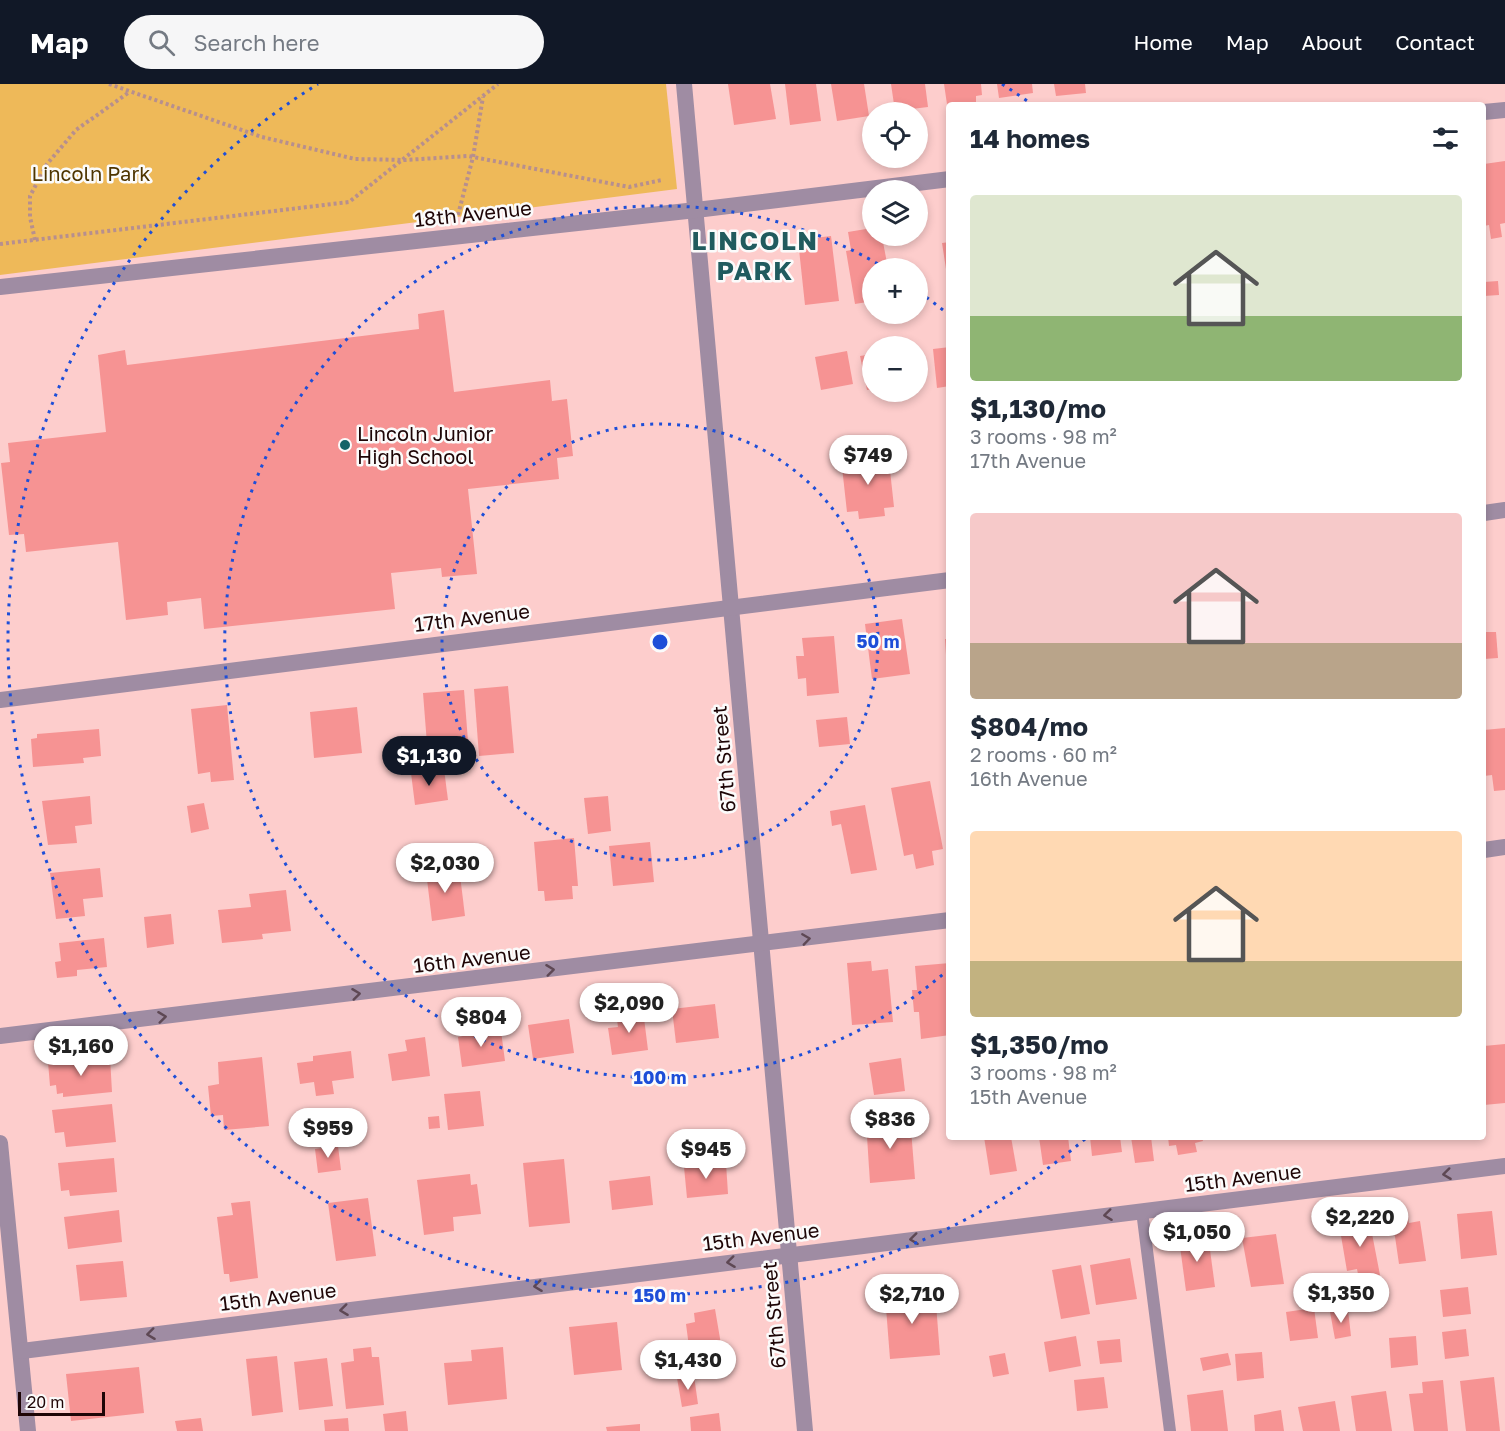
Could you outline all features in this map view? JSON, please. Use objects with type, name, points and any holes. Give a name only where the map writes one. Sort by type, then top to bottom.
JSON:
[{"type":"street","name":"67th Street","points":[[684,84],[805,1431]]},
{"type":"street","points":[[1486,112],[1505,110]]},
{"type":"street","name":"18th Avenue","points":[[0,287],[696,210],[946,179]]},
{"type":"street","points":[[1486,513],[1505,510]]},
{"type":"street","name":"17th Avenue","points":[[0,699],[946,580]]},
{"type":"street","points":[[1486,850],[1505,847]]},
{"type":"street","name":"16th Avenue","points":[[0,1036],[762,945],[946,921]]},
{"type":"street","points":[[0,1143],[28,1431]]},
{"type":"street","name":"15th Avenue","points":[[22,1351],[1505,1166]]},
{"type":"lane","points":[[1142,1211],[1170,1431]]},
{"type":"path","points":[[109,84],[262,137],[355,159],[405,160],[473,157],[629,187],[662,180]]},
{"type":"path","points":[[0,244],[349,202],[405,160],[498,84]]},
{"type":"path","points":[[35,240],[30,217],[30,196],[47,164],[76,130],[129,92]]},
{"type":"path","points":[[458,236],[458,212],[473,157],[483,96]]},
{"type":"green space","name":"Lincoln Park","points":[[0,84],[666,84],[677,189],[0,275]]},
{"type":"building","points":[[728,84],[770,84],[776,119],[734,125]]},
{"type":"building","points":[[785,84],[816,84],[821,121],[790,125]]},
{"type":"building","points":[[831,84],[864,84],[867,102],[862,102],[862,117],[837,121]]},
{"type":"building","points":[[891,84],[925,84],[927,102],[894,102]]},
{"type":"building","points":[[944,84],[981,84],[982,95],[976,96],[976,102],[947,102]]},
{"type":"building","points":[[997,84],[1032,84],[1033,93],[999,98]]},
{"type":"building","points":[[1054,84],[1085,84],[1086,93],[1056,96]]},
{"type":"building","points":[[1505,161],[1505,223],[1500,224],[1502,237],[1491,239],[1489,225],[1486,226],[1486,164]]},
{"type":"building","points":[[862,230],[862,246],[884,246],[886,258],[862,258],[862,303],[855,304],[846,251],[851,250],[848,232]]},
{"type":"building","points":[[831,236],[839,301],[805,305],[798,240]]},
{"type":"building","points":[[946,242],[946,269],[942,243]]},
{"type":"building","points":[[1498,281],[1499,295],[1486,296],[1486,282]]},
{"type":"building","name":"Lincoln Junior High School","points":[[444,310],[454,392],[550,380],[552,401],[567,399],[573,456],[557,458],[559,479],[468,489],[477,574],[442,577],[441,568],[391,573],[395,609],[204,629],[201,598],[167,602],[168,615],[126,620],[118,542],[26,552],[24,534],[9,535],[1,463],[10,462],[8,443],[106,432],[98,355],[125,350],[127,365],[419,329],[418,314]]},
{"type":"building","points":[[946,347],[946,387],[937,388],[933,349]]},
{"type":"building","points":[[847,351],[853,384],[821,390],[815,357]]},
{"type":"building","points":[[868,449],[870,463],[889,461],[894,507],[884,508],[885,516],[859,519],[858,511],[847,512],[842,467],[855,466],[854,450]]},
{"type":"building","points":[[902,619],[910,674],[872,679],[865,624]]},
{"type":"building","points":[[1486,632],[1496,632],[1498,658],[1486,659]]},
{"type":"building","points":[[834,636],[839,693],[807,696],[806,678],[798,679],[796,656],[804,656],[802,638]]},
{"type":"building","points":[[508,686],[514,753],[479,756],[474,689]]},
{"type":"building","points":[[464,690],[469,754],[428,757],[423,693]]},
{"type":"building","points":[[227,705],[234,780],[211,782],[210,772],[198,774],[191,709]]},
{"type":"building","points":[[357,707],[362,753],[314,758],[310,712]]},
{"type":"building","points":[[847,717],[850,744],[819,747],[816,720]]},
{"type":"building","points":[[1505,728],[1505,790],[1494,791],[1492,775],[1486,776],[1486,730]]},
{"type":"building","points":[[99,729],[101,756],[83,758],[84,763],[33,767],[31,739],[37,738],[37,734]]},
{"type":"building","points":[[444,769],[448,800],[415,805],[411,773]]},
{"type":"building","points":[[930,781],[943,849],[932,851],[934,865],[916,869],[913,854],[904,856],[891,788]]},
{"type":"building","points":[[90,796],[92,824],[75,826],[77,843],[48,845],[42,801]]},
{"type":"building","points":[[608,796],[611,831],[588,834],[584,798]]},
{"type":"building","points":[[204,803],[209,829],[191,833],[187,806]]},
{"type":"building","points":[[865,805],[877,870],[851,874],[841,824],[832,826],[830,811]]},
{"type":"building","points":[[574,838],[578,886],[572,886],[573,899],[545,901],[544,891],[538,891],[534,842]]},
{"type":"building","points":[[650,842],[654,882],[613,886],[609,846]]},
{"type":"building","points":[[459,867],[465,916],[432,921],[426,871]]},
{"type":"building","points":[[100,868],[103,897],[83,899],[85,916],[56,919],[50,873]]},
{"type":"building","points":[[286,890],[291,931],[262,934],[263,939],[222,943],[218,910],[251,907],[249,894]]},
{"type":"building","points":[[171,914],[174,944],[147,948],[144,917]]},
{"type":"building","points":[[104,938],[107,967],[77,970],[77,976],[57,978],[55,962],[61,961],[59,943]]},
{"type":"building","points":[[871,961],[872,971],[888,969],[893,1022],[852,1025],[847,963]]},
{"type":"building","points":[[946,963],[946,1036],[921,1039],[919,1012],[914,1012],[912,990],[917,990],[915,966]]},
{"type":"building","points":[[715,1004],[719,1038],[676,1043],[672,1009]]},
{"type":"building","points":[[643,1010],[648,1050],[612,1055],[608,1028],[618,1027],[617,1020],[628,1018],[627,1012]]},
{"type":"building","points":[[569,1019],[574,1053],[533,1059],[528,1025]]},
{"type":"building","points":[[481,1027],[482,1034],[501,1031],[505,1061],[462,1067],[458,1037],[473,1034],[472,1028]]},
{"type":"building","points":[[425,1037],[430,1076],[392,1081],[388,1054],[407,1051],[405,1040]]},
{"type":"building","points":[[1505,1044],[1505,1103],[1486,1105],[1486,1046]]},
{"type":"building","points":[[351,1051],[354,1078],[332,1081],[334,1094],[316,1096],[314,1082],[300,1084],[297,1063],[313,1061],[313,1056]]},
{"type":"building","points":[[110,1057],[112,1092],[63,1097],[63,1093],[57,1094],[56,1085],[50,1086],[48,1062]]},
{"type":"building","points":[[262,1057],[269,1126],[224,1130],[223,1115],[211,1116],[208,1086],[219,1084],[218,1062]]},
{"type":"building","points":[[901,1058],[905,1091],[874,1095],[869,1063]]},
{"type":"building","points":[[480,1091],[484,1126],[448,1130],[444,1094]]},
{"type":"building","points":[[112,1104],[116,1142],[66,1147],[64,1132],[55,1133],[52,1110]]},
{"type":"building","points":[[439,1116],[440,1128],[429,1129],[428,1117]]},
{"type":"building","points":[[910,1117],[915,1179],[870,1183],[866,1121]]},
{"type":"building","points":[[984,1140],[1012,1140],[1017,1171],[990,1175]]},
{"type":"building","points":[[1039,1140],[1068,1140],[1071,1161],[1043,1165]]},
{"type":"building","points":[[1090,1140],[1120,1140],[1122,1152],[1092,1156]]},
{"type":"building","points":[[1131,1140],[1151,1140],[1154,1161],[1135,1163]]},
{"type":"building","points":[[1168,1140],[1203,1141],[1195,1143],[1197,1152],[1178,1155],[1176,1145],[1169,1146]]},
{"type":"building","points":[[338,1146],[341,1170],[318,1173],[315,1149]]},
{"type":"building","points":[[114,1158],[117,1192],[70,1196],[69,1190],[61,1191],[58,1163]]},
{"type":"building","points":[[564,1159],[570,1223],[529,1227],[523,1163]]},
{"type":"building","points":[[726,1163],[728,1194],[687,1198],[684,1167]]},
{"type":"building","points":[[470,1174],[471,1185],[477,1184],[481,1214],[453,1217],[454,1231],[424,1235],[417,1180]]},
{"type":"building","points":[[650,1176],[653,1205],[612,1210],[609,1181]]},
{"type":"building","points":[[368,1198],[376,1256],[336,1261],[328,1203]]},
{"type":"building","points":[[250,1201],[258,1278],[230,1282],[229,1274],[224,1274],[217,1217],[233,1215],[231,1203]]},
{"type":"building","points":[[119,1210],[122,1242],[68,1249],[64,1217]]},
{"type":"building","points":[[1492,1211],[1497,1255],[1461,1259],[1457,1214]]},
{"type":"building","points":[[1407,1214],[1409,1223],[1420,1221],[1426,1261],[1399,1264],[1392,1216]]},
{"type":"building","points":[[1369,1218],[1380,1275],[1359,1279],[1357,1269],[1347,1271],[1339,1224]]},
{"type":"building","points":[[1276,1234],[1284,1284],[1251,1287],[1242,1238]]},
{"type":"building","points":[[1208,1235],[1215,1287],[1186,1291],[1179,1239]]},
{"type":"building","points":[[1130,1258],[1137,1299],[1096,1305],[1090,1265]]},
{"type":"building","points":[[123,1261],[127,1297],[80,1301],[76,1265]]},
{"type":"building","points":[[1081,1265],[1090,1314],[1061,1319],[1052,1270]]},
{"type":"building","points":[[1468,1287],[1471,1314],[1443,1317],[1440,1290]]},
{"type":"building","points":[[935,1291],[940,1355],[890,1359],[885,1295]]},
{"type":"building","points":[[1314,1308],[1318,1338],[1290,1341],[1286,1312]]},
{"type":"building","points":[[715,1309],[723,1356],[691,1362],[686,1324],[695,1322],[694,1313]]},
{"type":"building","points":[[1348,1310],[1351,1336],[1335,1339],[1330,1312]]},
{"type":"building","points":[[617,1322],[622,1370],[574,1375],[569,1327]]},
{"type":"building","points":[[1466,1329],[1469,1356],[1445,1359],[1442,1332]]},
{"type":"building","points":[[1076,1336],[1081,1366],[1049,1372],[1044,1342]]},
{"type":"building","points":[[1416,1336],[1418,1365],[1391,1368],[1389,1338]]},
{"type":"building","points":[[1120,1339],[1122,1362],[1100,1364],[1097,1341]]},
{"type":"building","points":[[371,1347],[372,1357],[379,1357],[384,1405],[346,1409],[341,1363],[354,1361],[353,1349]]},
{"type":"building","points":[[503,1347],[507,1399],[448,1405],[444,1363],[472,1361],[471,1350]]},
{"type":"building","points":[[1262,1352],[1264,1378],[1237,1381],[1235,1354]]},
{"type":"building","points":[[1005,1353],[1009,1374],[993,1377],[989,1356]]},
{"type":"building","points":[[1228,1353],[1231,1365],[1203,1371],[1200,1358]]},
{"type":"building","points":[[277,1356],[283,1412],[252,1416],[246,1359]]},
{"type":"building","points":[[327,1358],[333,1406],[299,1410],[294,1362]]},
{"type":"building","points":[[139,1367],[144,1413],[71,1421],[66,1374]]},
{"type":"building","points":[[694,1376],[698,1404],[682,1407],[677,1378]]},
{"type":"building","points":[[1104,1377],[1108,1408],[1077,1411],[1074,1380]]},
{"type":"building","points":[[1494,1377],[1500,1431],[1466,1431],[1460,1381]]},
{"type":"building","points":[[1443,1380],[1448,1431],[1414,1431],[1409,1394],[1423,1393],[1422,1382]]},
{"type":"building","points":[[1223,1390],[1228,1431],[1191,1431],[1187,1395]]},
{"type":"building","points":[[1386,1391],[1392,1431],[1356,1431],[1351,1396]]},
{"type":"building","points":[[1335,1401],[1340,1431],[1303,1431],[1298,1407]]},
{"type":"building","points":[[1281,1410],[1284,1431],[1255,1431],[1254,1415]]},
{"type":"building","points":[[406,1411],[408,1431],[385,1431],[383,1414]]},
{"type":"building","points":[[719,1413],[721,1431],[691,1431],[690,1417]]},
{"type":"building","points":[[201,1418],[203,1431],[177,1431],[175,1421]]},
{"type":"building","points":[[348,1418],[349,1431],[325,1431],[324,1420]]},
{"type":"building","points":[[640,1424],[640,1431],[607,1431],[606,1427]]},
{"type":"place","name":"Lincoln Junior High School","points":[[345,445]]},
{"type":"district","name":"LINCOLN PARK","points":[[755,256]]}]
